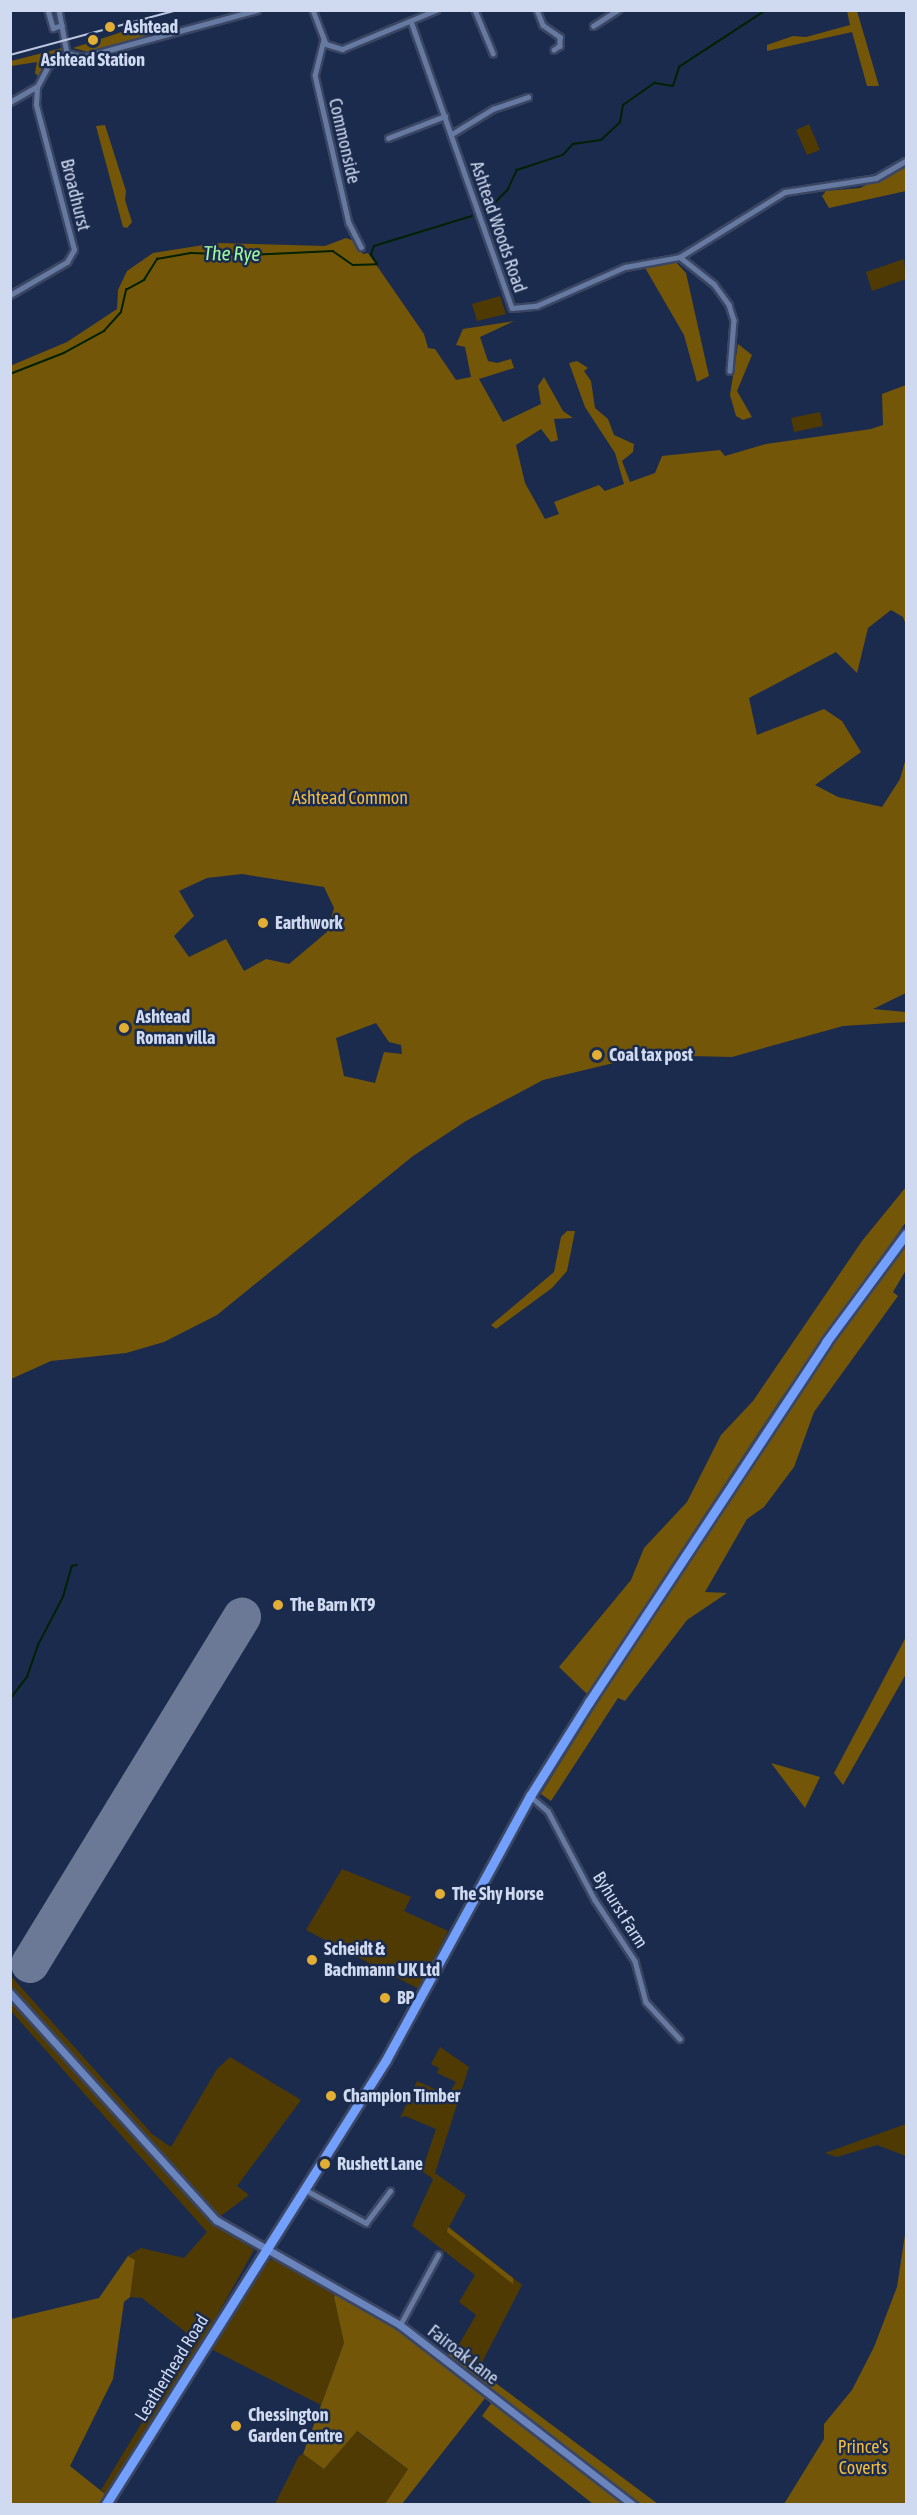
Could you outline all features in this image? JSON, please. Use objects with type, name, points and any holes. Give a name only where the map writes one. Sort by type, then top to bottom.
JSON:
[{"type":"highway","name":"Leatherhead Road","points":[[106,2505],[264,2248],[386,2060],[530,1796],[744,1463],[826,1342],[906,1234]]},
{"type":"main road","points":[[10,1994],[191,2197],[216,2220],[264,2248]]},
{"type":"main road","name":"Fairoak Lane","points":[[264,2248],[400,2325],[632,2505]]},
{"type":"street","points":[[48,10],[53,28],[62,25]]},
{"type":"street","points":[[59,10],[67,52]]},
{"type":"street","points":[[67,52],[83,57],[257,10]]},
{"type":"street","points":[[313,10],[324,40],[342,49],[436,10]]},
{"type":"street","points":[[475,10],[493,52]]},
{"type":"street","points":[[537,10],[543,24],[560,37],[560,46],[554,50]]},
{"type":"street","points":[[593,26],[618,10]]},
{"type":"street","name":"Ashtead Woods Road","points":[[411,21],[506,293],[515,310],[536,306],[625,267],[680,257],[784,192],[876,178],[906,161]]},
{"type":"street","name":"Commonside","points":[[324,40],[315,75],[348,224],[361,247]]},
{"type":"street","points":[[10,102],[21,98],[36,87],[48,66],[67,52]]},
{"type":"street","name":"Broadhurst","points":[[10,295],[67,262],[74,250],[36,105],[36,87]]},
{"type":"street","points":[[452,134],[493,110],[528,97]]},
{"type":"street","points":[[21,98],[36,105]]},
{"type":"street","points":[[387,138],[445,116]]},
{"type":"street","points":[[680,257],[714,284],[729,305],[734,320],[730,371]]},
{"type":"street","name":"Byhurst Farm","points":[[530,1796],[548,1811],[596,1900],[635,1961],[646,2002],[681,2039]]},
{"type":"street","points":[[304,2189],[366,2223],[390,2191]]},
{"type":"street","points":[[400,2325],[438,2255]]},
{"type":"shaded area","points":[[809,124],[820,150],[807,155],[796,130]]},
{"type":"shaded area","points":[[904,259],[906,279],[872,291],[866,272]]},
{"type":"shaded area","points":[[500,296],[506,314],[477,321],[472,304]]},
{"type":"shaded area","points":[[820,412],[823,426],[794,432],[791,418]]},
{"type":"shaded area","points":[[342,1869],[411,1897],[404,1911],[448,1931],[419,1989],[306,1930]]},
{"type":"shaded area","points":[[10,1975],[152,2134],[171,2147],[217,2069],[230,2057],[301,2100],[237,2186],[249,2195],[218,2218],[11,1988]]},
{"type":"shaded area","points":[[10,2001],[197,2208],[254,2250],[202,2342],[105,2494],[101,2490],[191,2342],[188,2334],[142,2298],[130,2297],[135,2260],[128,2256],[141,2248],[184,2258],[207,2232],[11,2011]]},
{"type":"shaded area","points":[[440,2047],[469,2067],[435,2173],[466,2195],[449,2227],[522,2285],[478,2370],[453,2355],[476,2315],[459,2302],[475,2275],[412,2226],[433,2179],[422,2171],[436,2129],[405,2116],[400,2118],[417,2081],[448,2095],[456,2082],[437,2073],[439,2068],[431,2064]]},
{"type":"shaded area","points":[[906,2124],[906,2156],[877,2145],[837,2157],[825,2153]]},
{"type":"shaded area","points":[[275,2259],[337,2292],[334,2297],[344,2343],[321,2405],[211,2349],[266,2261]]},
{"type":"shaded area","points":[[356,2431],[408,2469],[385,2504],[275,2504],[299,2456],[303,2454],[324,2469]]},
{"type":"green space","points":[[847,11],[857,11],[879,86],[867,86],[852,32],[767,51],[767,45],[793,36],[806,37],[850,25]]},
{"type":"green space","points":[[146,24],[150,37],[88,52],[73,48]]},
{"type":"green space","points":[[62,48],[63,52],[49,62],[39,77],[35,73],[37,62],[11,66],[11,61]]},
{"type":"green space","points":[[105,125],[126,191],[125,200],[132,222],[127,228],[123,227],[96,126]]},
{"type":"green space","points":[[906,166],[906,191],[829,208],[822,196],[826,191],[860,188]]},
{"type":"green space","name":"Ashtead Common","points":[[346,238],[354,241],[363,254],[368,253],[424,334],[428,348],[435,349],[456,380],[471,377],[465,347],[456,345],[463,329],[514,321],[480,337],[488,361],[497,363],[511,359],[514,368],[479,379],[503,422],[541,404],[538,386],[544,377],[563,411],[573,418],[554,419],[558,440],[551,442],[541,429],[516,445],[525,483],[545,519],[559,514],[554,502],[599,485],[605,491],[624,484],[615,453],[585,407],[569,363],[577,361],[588,368],[584,371],[591,381],[595,408],[608,419],[614,435],[634,444],[633,452],[622,461],[630,482],[655,473],[662,456],[720,450],[725,456],[766,444],[871,429],[883,425],[882,394],[906,385],[906,625],[903,617],[891,610],[868,628],[857,673],[836,652],[749,698],[757,735],[824,709],[842,721],[861,752],[815,785],[838,797],[882,807],[900,779],[906,758],[906,993],[873,1009],[906,1012],[906,1022],[843,1026],[732,1057],[647,1055],[543,1080],[466,1121],[413,1156],[217,1315],[164,1342],[126,1353],[51,1361],[11,1379],[10,366],[67,342],[117,309],[118,290],[127,271],[153,253],[216,243],[325,246]],"holes":[[[242,874],[324,887],[334,908],[327,932],[289,964],[266,959],[244,971],[226,939],[189,957],[174,936],[194,916],[179,891],[207,878]],[[376,1023],[389,1042],[401,1045],[402,1054],[384,1052],[375,1083],[344,1076],[336,1038]]]},
{"type":"green space","points":[[675,261],[686,273],[709,376],[697,382],[684,335],[644,266]]},
{"type":"green space","points":[[738,344],[752,355],[737,391],[752,417],[743,420],[736,416],[730,395]]},
{"type":"green space","points":[[906,1187],[906,1222],[780,1400],[587,1694],[559,1667],[631,1580],[644,1548],[687,1502],[721,1435],[753,1401],[862,1241]]},
{"type":"green space","points":[[567,1231],[575,1231],[567,1271],[552,1288],[496,1329],[491,1325],[554,1272],[561,1237]]},
{"type":"green space","points":[[906,1237],[906,1270],[893,1292],[898,1296],[814,1412],[794,1467],[764,1507],[747,1519],[705,1592],[727,1593],[687,1620],[625,1701],[618,1698],[551,1801],[541,1794],[608,1686],[744,1470]]},
{"type":"green space","points":[[906,1637],[906,1674],[843,1785],[834,1773]]},
{"type":"green space","points":[[771,1763],[820,1777],[805,1808]]},
{"type":"green space","points":[[448,2227],[513,2278],[513,2284],[447,2232]]},
{"type":"green space","name":"Prince's Coverts","points":[[906,2228],[906,2504],[784,2504],[824,2439],[824,2424],[852,2390],[874,2347],[897,2287]]},
{"type":"green space","points":[[128,2256],[135,2260],[130,2297],[124,2302],[113,2379],[70,2466],[105,2494],[99,2504],[11,2504],[11,2319],[99,2298]]},
{"type":"green space","points":[[337,2292],[396,2329],[486,2397],[402,2504],[385,2504],[408,2469],[357,2431],[324,2469],[303,2454],[344,2343],[334,2297]]},
{"type":"green space","points":[[447,2351],[478,2370],[658,2504],[641,2504],[450,2358]]},
{"type":"green space","points":[[492,2402],[626,2504],[593,2504],[482,2416]]},
{"type":"waterway","name":"The Rye","points":[[488,210],[508,189],[517,170],[563,155],[573,144],[601,140],[620,122],[623,105],[655,83],[673,86],[679,67],[766,10]]},
{"type":"waterway","name":"The Rye","points":[[10,374],[64,353],[104,331],[121,312],[126,290],[144,280],[157,259],[191,253],[247,255],[333,251],[353,265],[377,264],[371,255],[374,246],[472,216]]},
{"type":"waterway","points":[[10,1699],[27,1677],[38,1645],[63,1597],[72,1566],[77,1565]]},
{"type":"runway","points":[[30,1964],[242,1617]]},
{"type":"railway","points":[[10,55],[178,10]]},
{"type":"place","name":"Ashtead","points":[[110,27]]},
{"type":"place","name":"Ashtead Station","points":[[93,40]]},
{"type":"place","name":"Earthwork","points":[[263,923]]},
{"type":"place","name":"Ashtead Roman villa","points":[[124,1028]]},
{"type":"place","name":"Coal tax post","points":[[597,1055]]},
{"type":"place","name":"The Barn KT9","points":[[278,1605]]},
{"type":"place","name":"The Shy Horse","points":[[440,1894]]},
{"type":"place","name":"Scheidt & Bachmann UK Ltd","points":[[312,1960]]},
{"type":"place","name":"BP","points":[[385,1998]]},
{"type":"place","name":"Champion Timber","points":[[331,2096]]},
{"type":"place","name":"Rushett Lane","points":[[325,2164]]},
{"type":"place","name":"Chessington Garden Centre","points":[[236,2426]]}]
